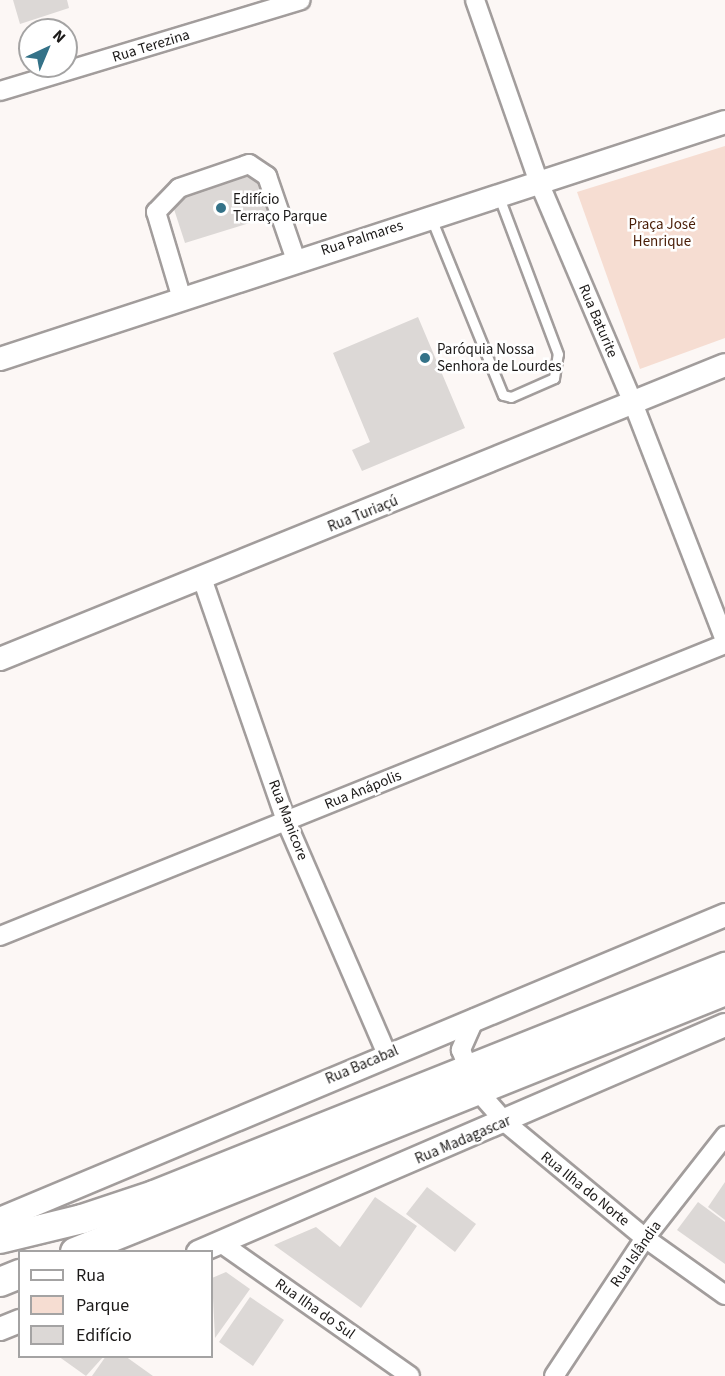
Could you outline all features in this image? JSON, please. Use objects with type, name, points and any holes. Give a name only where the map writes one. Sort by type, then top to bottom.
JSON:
[{"type":"main road","points":[[77,1250],[725,967]]},
{"type":"main road","points":[[0,1239],[82,1220],[472,1078],[725,991]]},
{"type":"main road","points":[[0,1282],[18,1275]]},
{"type":"street","name":"Rua Terezina","points":[[0,91],[301,0]]},
{"type":"street","name":"Rua Baturite","points":[[475,0],[538,180],[633,403],[725,642]]},
{"type":"street","name":"Rua Palmares","points":[[0,359],[538,180],[725,122]]},
{"type":"street","points":[[182,299],[156,212],[179,188],[249,164],[267,176],[296,260]]},
{"type":"street","name":"Rua Turiaçú","points":[[0,659],[203,581],[725,365]]},
{"type":"street","name":"Rua Manicore","points":[[203,581],[286,821],[387,1054]]},
{"type":"street","name":"Rua Anápolis","points":[[0,936],[725,642]]},
{"type":"street","name":"Rua Bacabal","points":[[0,1219],[387,1054],[725,915]]},
{"type":"street","points":[[472,1078],[461,1050],[475,1018]]},
{"type":"street","name":"Rua Madagascar","points":[[201,1250],[506,1123],[546,1100],[725,1024]]},
{"type":"street","name":"Rua Ilha do Norte","points":[[472,1078],[506,1123],[645,1238],[725,1295]]},
{"type":"street","name":"Rua Islândia","points":[[554,1376],[645,1238],[725,1136]]},
{"type":"street","name":"Rua Ilha do Sul","points":[[221,1243],[410,1376]]},
{"type":"street","points":[[0,1329],[18,1323]]},
{"type":"lane","points":[[430,216],[503,395],[511,397],[554,378],[558,354],[498,194]]},
{"type":"green space","name":"Praça José Henrique","points":[[725,146],[725,338],[640,369],[577,192]]},
{"type":"building","points":[[13,0],[67,0],[69,8],[38,18],[18,18]]},
{"type":"building","name":"Edifício Terraço Parque","points":[[258,172],[272,216],[185,243],[171,200]]},
{"type":"building","points":[[418,317],[465,428],[362,471],[352,450],[370,442],[333,353]]},
{"type":"building","points":[[725,1182],[725,1220],[708,1207]]},
{"type":"building","points":[[427,1187],[476,1224],[455,1252],[406,1214]]},
{"type":"building","points":[[375,1197],[417,1226],[361,1308],[274,1245],[316,1227],[340,1247]]},
{"type":"building","points":[[698,1202],[725,1222],[725,1264],[677,1230]]},
{"type":"building","points":[[226,1272],[250,1289],[215,1338],[213,1298],[213,1278]]},
{"type":"building","points":[[250,1297],[284,1320],[253,1366],[219,1342]]},
{"type":"building","points":[[61,1358],[102,1358],[86,1376]]},
{"type":"building","points":[[105,1358],[128,1358],[153,1376],[92,1376]]},
{"type":"place","name":"Edifício Terraço Parque","points":[[221,208]]},
{"type":"place","name":"Paróquia Nossa Senhora de Lourdes","points":[[425,358]]}]
